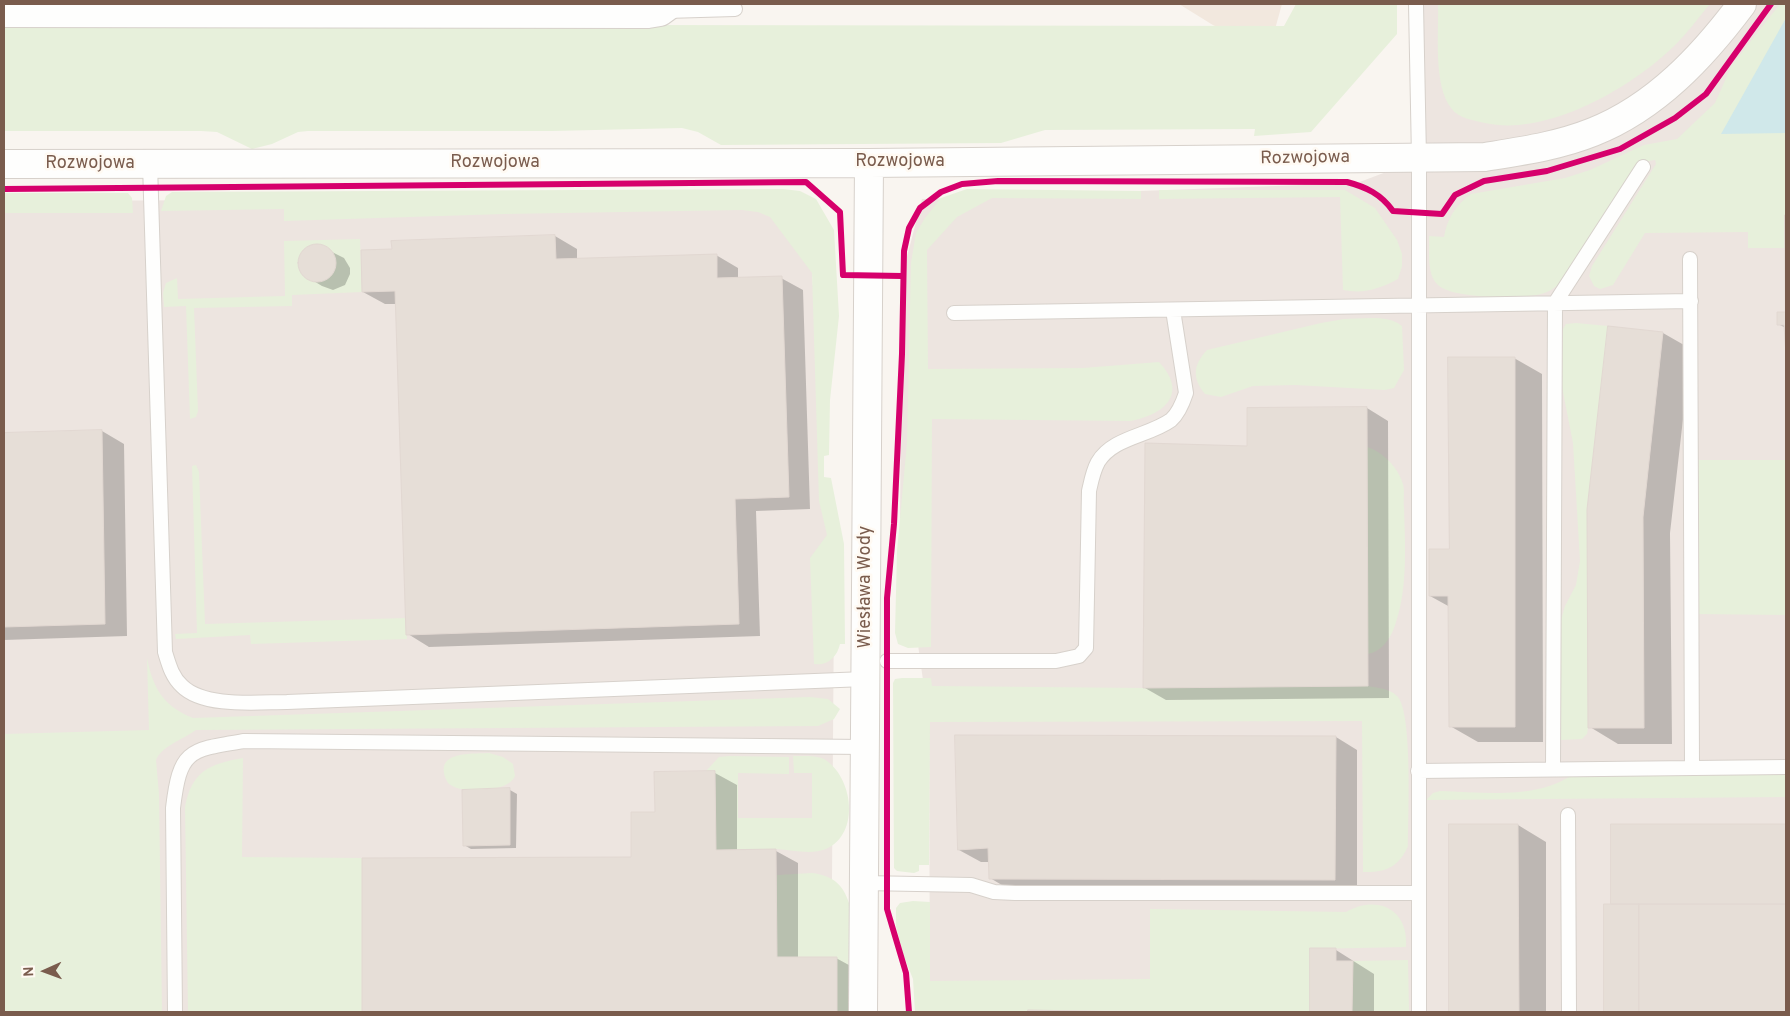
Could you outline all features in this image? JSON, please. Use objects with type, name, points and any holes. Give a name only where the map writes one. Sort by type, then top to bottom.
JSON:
[{"type":"street","name":"Rozwojowa","points":[[4,164],[869,163],[1485,157],[1541,148],[1594,132],[1630,113],[1677,80],[1715,41],[1742,4]]},
{"type":"street","points":[[4,13],[310,9],[573,9],[648,14],[666,8]]},
{"type":"street","name":"Wiesława Wody","points":[[863,1012],[869,163]]},
{"type":"lane","points":[[1416,4],[1418,158],[1419,1012]]},
{"type":"lane","points":[[666,8],[735,9]]},
{"type":"lane","points":[[150,164],[165,652],[170,670],[183,687],[201,697],[228,702],[287,702],[865,680]]},
{"type":"lane","points":[[1553,770],[1555,303],[1642,167]]},
{"type":"lane","points":[[1690,259],[1692,768]]},
{"type":"lane","points":[[954,313],[1418,307],[1691,301]]},
{"type":"lane","points":[[888,661],[1056,661],[1079,656],[1086,648],[1089,492],[1093,473],[1098,461],[1109,450],[1171,419],[1182,405],[1186,393],[1173,310]]},
{"type":"lane","points":[[176,1012],[173,808],[177,776],[185,760],[204,748],[244,741],[865,747]]},
{"type":"lane","points":[[1418,771],[1786,767]]},
{"type":"lane","points":[[1568,815],[1569,1012]]},
{"type":"lane","points":[[863,883],[972,885],[994,892],[1015,893],[1419,893]]},
{"type":"shaded area","points":[[1179,4],[1282,4],[1267,58],[1208,22]]},
{"type":"shaded area","points":[[1419,4],[1786,4],[1786,1012],[930,1012],[929,722],[900,519],[902,276],[922,199],[1357,183],[1418,160]]},
{"type":"shaded area","points":[[795,198],[809,209],[823,482],[834,604],[832,878],[837,1012],[4,1012],[4,201]]},
{"type":"green space","points":[[1296,4],[1397,4],[1397,34],[1311,132],[1254,136],[1255,129],[1045,130],[1001,143],[721,145],[698,132],[682,128],[552,131],[308,131],[298,132],[272,144],[252,149],[217,132],[4,131],[4,24],[1284,26]]},
{"type":"green space","points":[[1438,4],[1710,4],[1673,47],[1655,63],[1611,93],[1586,106],[1560,116],[1534,123],[1509,125],[1485,123],[1458,115],[1445,98],[1439,72]]},
{"type":"green space","points":[[1780,4],[1786,4],[1785,248],[1748,248],[1748,232],[1645,233],[1613,285],[1600,289],[1594,286],[1589,276],[1592,266],[1656,164],[1655,160],[1642,162],[1564,280],[1556,287],[1532,296],[1488,297],[1457,293],[1446,290],[1438,285],[1430,269],[1429,236],[1444,237],[1450,218],[1466,198],[1471,194],[1565,178],[1590,170],[1644,145],[1677,139],[1715,103],[1732,65]]},
{"type":"green space","points":[[783,189],[800,191],[816,199],[834,230],[839,316],[830,400],[829,455],[824,456],[824,477],[831,478],[844,544],[845,644],[840,644],[834,657],[824,664],[814,664],[810,558],[827,535],[819,501],[812,273],[770,217],[758,212],[742,210],[503,214],[284,221],[284,209],[161,211],[166,196],[172,192]]},
{"type":"green space","points":[[967,189],[1141,191],[1141,199],[992,198],[957,217],[927,250],[928,369],[1083,368],[1159,362],[1168,373],[1172,384],[1172,393],[1162,408],[1153,414],[1130,421],[932,419],[931,647],[908,648],[898,644],[895,633],[897,551],[907,443],[911,263],[916,233],[925,218],[941,198]]},
{"type":"green space","points":[[1159,190],[1345,190],[1375,208],[1397,240],[1402,254],[1402,266],[1398,279],[1371,290],[1343,290],[1340,197],[1159,199]]},
{"type":"green space","points":[[4,193],[128,193],[132,198],[133,213],[4,213]]},
{"type":"green space","points":[[360,239],[362,292],[292,295],[292,306],[194,308],[198,411],[196,417],[190,419],[186,306],[164,307],[163,293],[166,283],[177,278],[178,299],[285,296],[284,241]]},
{"type":"green space","points":[[1344,319],[1382,319],[1396,322],[1402,326],[1404,370],[1394,388],[1385,390],[1295,385],[1253,386],[1221,397],[1205,394],[1198,382],[1196,377],[1197,366],[1207,350]]},
{"type":"green space","points":[[1566,324],[1608,326],[1587,510],[1588,728],[1587,734],[1582,739],[1561,740],[1558,738],[1558,630],[1565,606],[1576,585],[1580,561],[1573,443],[1561,382],[1563,329]]},
{"type":"green space","points":[[1367,447],[1384,456],[1394,466],[1401,478],[1404,490],[1405,550],[1404,580],[1400,608],[1394,627],[1382,647],[1373,653],[1367,654]]},
{"type":"green space","points":[[1694,460],[1786,460],[1786,615],[1693,614]]},
{"type":"green space","points":[[196,465],[199,472],[205,624],[406,618],[407,639],[251,644],[250,635],[176,639],[175,634],[197,633],[192,466]]},
{"type":"green space","points":[[147,658],[152,678],[161,695],[174,708],[193,718],[810,697],[828,699],[840,709],[834,719],[818,726],[196,730],[168,747],[156,760],[159,794],[162,1012],[4,1012],[4,734],[149,730]]},
{"type":"green space","points":[[931,678],[932,686],[1143,688],[1368,686],[1387,690],[1397,696],[1402,706],[1408,743],[1408,846],[1396,864],[1385,870],[1363,872],[1362,721],[930,722],[929,865],[919,865],[919,871],[914,873],[897,871],[894,868],[893,683],[895,679]]},
{"type":"green space","points":[[489,753],[503,757],[513,764],[515,776],[511,782],[494,789],[473,791],[454,787],[448,783],[444,773],[448,760],[463,754]]},
{"type":"green space","points":[[793,756],[813,756],[824,759],[834,767],[847,791],[849,805],[845,831],[837,842],[826,849],[814,852],[777,849],[716,850],[715,772],[706,771],[719,757],[789,757],[789,774],[738,773],[738,818],[812,818],[812,773],[794,773]]},
{"type":"green space","points":[[243,758],[242,857],[362,858],[362,1012],[188,1012],[185,807],[192,785],[204,771],[221,763]]},
{"type":"green space","points":[[1786,772],[1786,797],[1426,800],[1433,793],[1440,791],[1508,793],[1525,791],[1557,783],[1572,775]]},
{"type":"green space","points":[[812,873],[826,876],[836,882],[844,891],[849,903],[848,1012],[837,1012],[836,957],[777,957],[777,875]]},
{"type":"green space","points":[[913,901],[930,902],[930,981],[1150,979],[1150,909],[1346,912],[1358,907],[1379,905],[1397,914],[1406,934],[1406,947],[1310,949],[1310,1012],[1028,1010],[1028,1012],[915,1012],[913,979],[903,954],[896,926],[896,908],[900,903]]},
{"type":"green space","points":[[1408,960],[1409,1012],[1352,1012],[1353,961]]},
{"type":"water","points":[[1786,18],[1786,133],[1721,134]]},
{"type":"building","points":[[1785,215],[1786,355],[1784,325],[1777,325],[1777,312],[1785,312]]},
{"type":"building","points":[[555,235],[556,259],[717,254],[717,278],[782,276],[789,497],[735,499],[739,624],[406,635],[395,291],[362,292],[361,250],[392,249],[391,241]]},
{"type":"building","points":[[317,244],[324,245],[330,250],[335,256],[335,270],[330,276],[324,281],[317,282],[310,281],[304,276],[299,270],[298,263],[299,256],[304,250],[310,245]]},
{"type":"building","points":[[1608,326],[1663,332],[1643,517],[1644,728],[1588,728],[1587,510]]},
{"type":"building","points":[[1448,357],[1515,357],[1515,727],[1449,727],[1448,596],[1429,596],[1429,549],[1449,549]]},
{"type":"building","points":[[1367,407],[1368,686],[1143,688],[1145,443],[1247,446],[1247,408]]},
{"type":"building","points":[[102,430],[105,624],[4,627],[4,433]]},
{"type":"building","points":[[955,735],[1336,736],[1335,880],[989,879],[988,848],[958,850]]},
{"type":"building","points":[[715,771],[716,850],[776,849],[777,957],[837,957],[837,1012],[362,1012],[362,858],[631,857],[631,812],[655,812],[654,772]]},
{"type":"building","points":[[510,788],[510,845],[463,846],[462,790]]},
{"type":"building","points":[[1449,824],[1518,824],[1519,1012],[1449,1012]]},
{"type":"building","points":[[1611,824],[1786,824],[1786,904],[1611,904]]},
{"type":"building","points":[[1604,904],[1639,904],[1639,1012],[1604,1012]]},
{"type":"building","points":[[1639,904],[1786,904],[1786,1012],[1639,1012]]},
{"type":"building","points":[[1310,948],[1336,948],[1336,961],[1353,961],[1352,1012],[1310,1012]]},
{"type":"building","points":[[1028,1010],[1129,1012],[1028,1012]]},
{"type":"cycle path","points":[[909,1012],[906,973],[887,909],[887,598],[894,524],[902,354],[904,251],[909,228],[920,208],[941,192],[962,184],[998,181],[1347,182],[1373,192],[1393,211],[1442,214],[1455,195],[1484,181],[1547,171],[1620,149],[1675,118],[1706,94],[1771,4]]},
{"type":"cycle path","points":[[4,189],[806,182],[840,212],[843,275],[902,276]]}]
